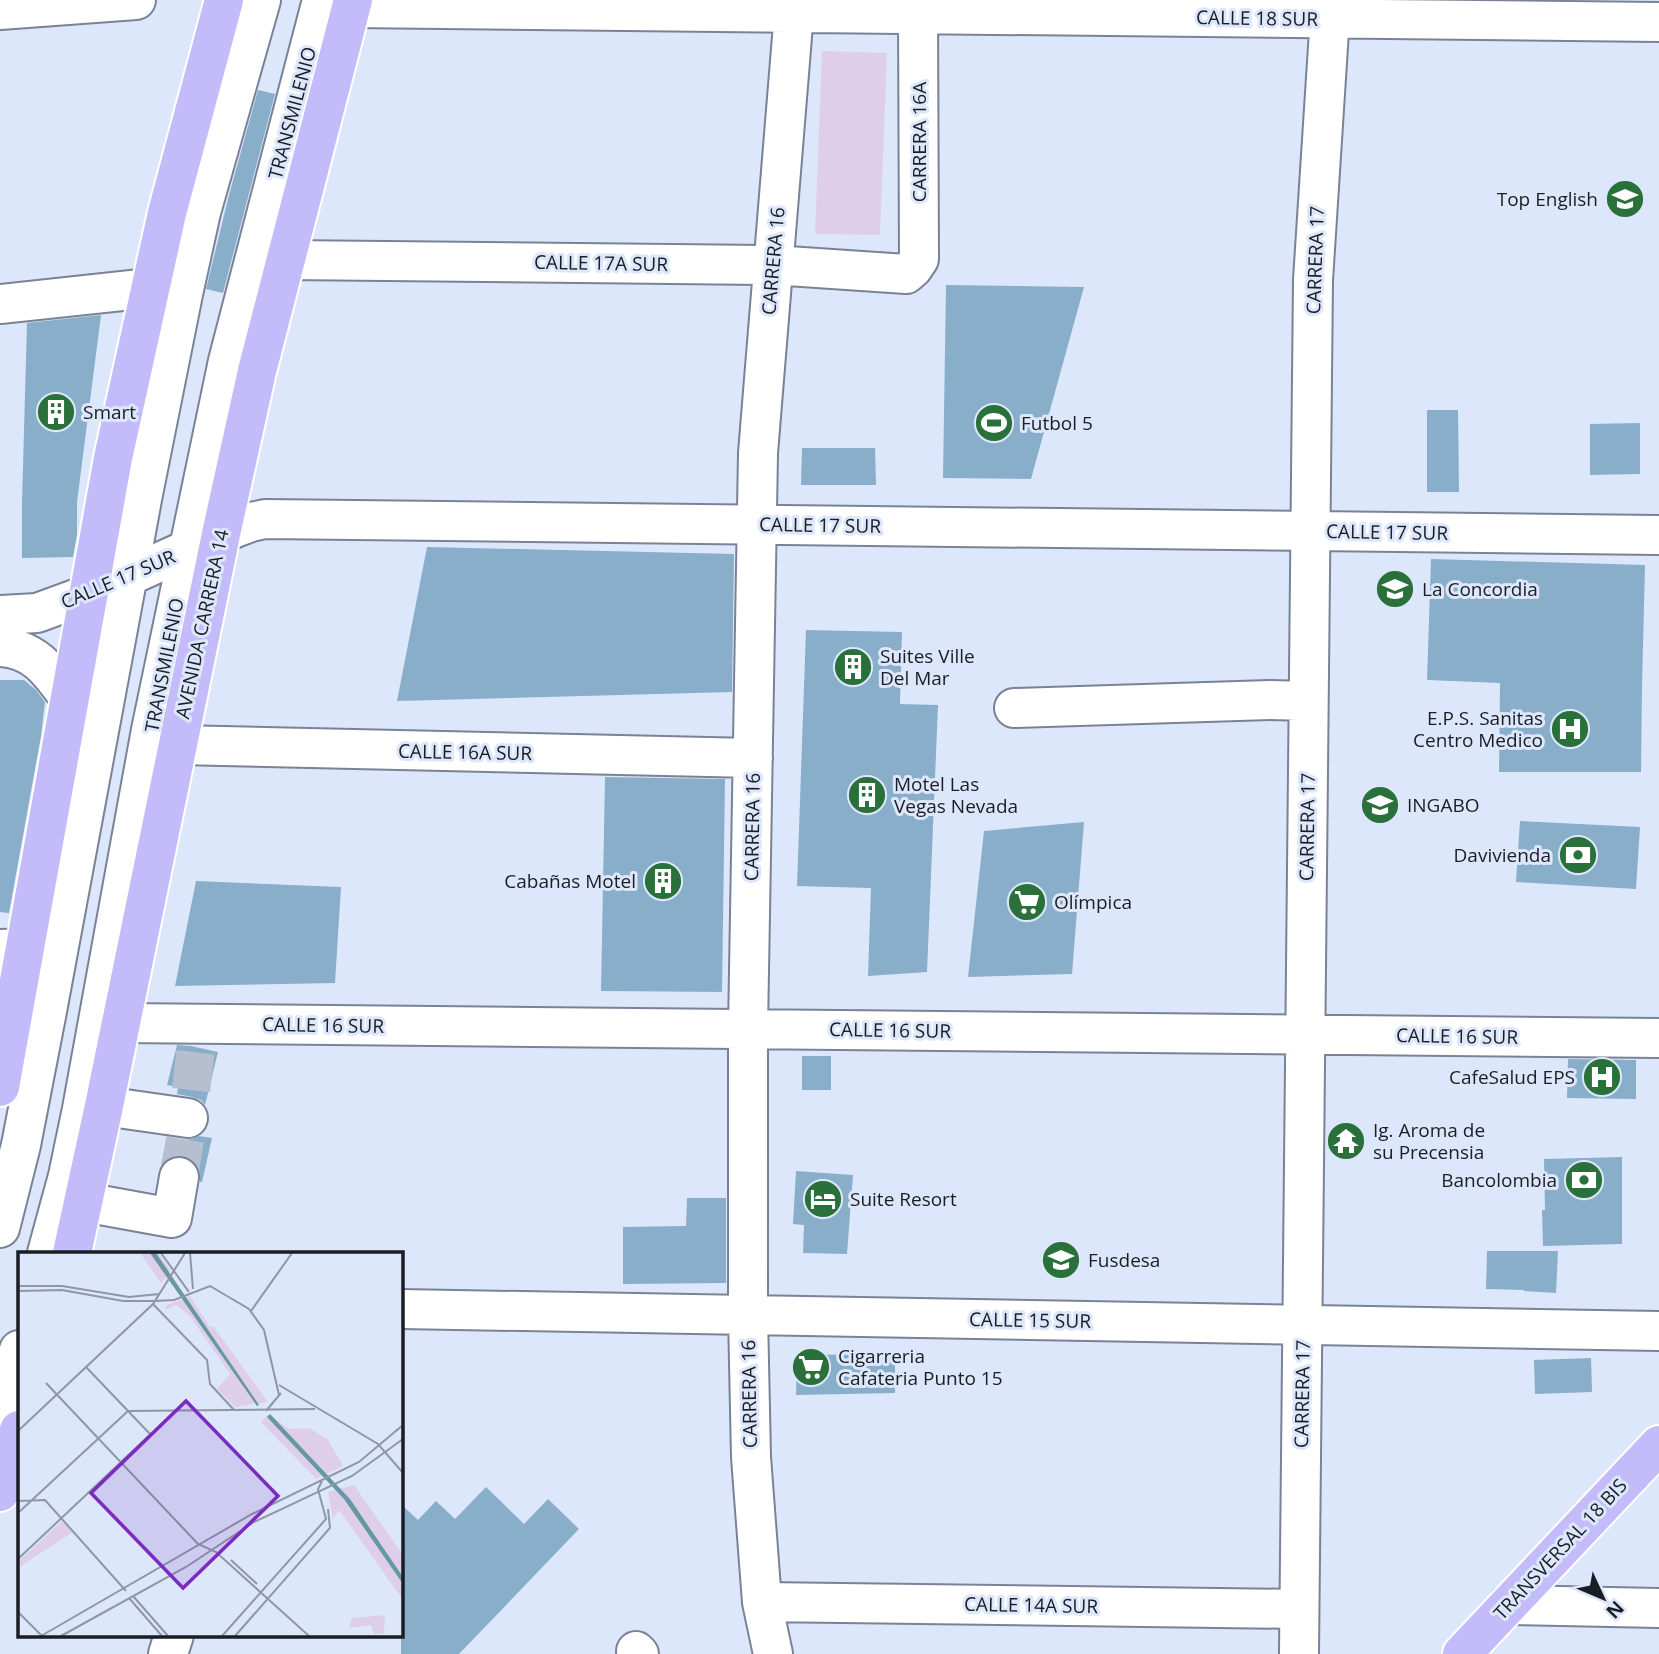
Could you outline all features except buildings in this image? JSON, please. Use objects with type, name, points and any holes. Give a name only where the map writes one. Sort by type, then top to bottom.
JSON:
[{"type":"main road","points":[[0,1087],[13,948],[70,699],[113,458],[167,213],[224,0]]},
{"type":"main road","name":"AVENIDA CARRERA 14","points":[[72,1252],[178,745],[204,542],[257,371],[286,260],[342,3]]},
{"type":"main road","points":[[0,1492],[18,1433]]},
{"type":"main road","name":"TRANSVERSAL 18 BIS","points":[[1462,1654],[1659,1445]]},
{"type":"street","points":[[0,10],[136,0]]},
{"type":"street","points":[[0,1227],[24,1132],[165,380],[201,212],[261,0]]},
{"type":"street","name":"CALLE 18 SUR","points":[[342,3],[795,7],[918,14],[1329,10],[1659,22]]},
{"type":"street","name":"TRANSMILENIO","points":[[47,1252],[68,1176],[82,1109],[151,730],[204,542],[228,360],[342,3]]},
{"type":"street","name":"CARRERA 16","points":[[773,1654],[762,1602],[751,1457],[748,1029],[758,453],[795,7]]},
{"type":"street","name":"CARRERA 17","points":[[1299,1654],[1312,280],[1329,10]]},
{"type":"street","name":"CARRERA 16A","points":[[913,268],[919,260],[918,14]]},
{"type":"street","name":"CALLE 17A SUR","points":[[286,260],[773,265],[906,274],[913,268]]},
{"type":"street","points":[[0,304],[150,288]]},
{"type":"street","name":"CALLE 17 SUR","points":[[0,615],[37,613],[89,594],[251,522],[265,519],[1659,535]]},
{"type":"street","points":[[0,647],[29,654],[43,664],[70,699]]},
{"type":"street","points":[[1014,708],[1308,701]]},
{"type":"street","name":"CALLE 16A SUR","points":[[178,745],[753,758]]},
{"type":"street","name":"CALLE 16 SUR","points":[[121,1023],[197,1035],[748,1029],[1659,1038]]},
{"type":"street","points":[[104,1106],[188,1114]]},
{"type":"street","points":[[84,1202],[172,1218],[179,1177]]},
{"type":"street","name":"CALLE 15 SUR","points":[[402,1309],[1659,1331]]},
{"type":"street","points":[[0,1409],[18,1353]]},
{"type":"street","name":"CALLE 14A SUR","points":[[762,1602],[1299,1609]]},
{"type":"street","points":[[1508,1605],[1659,1608]]},
{"type":"street","points":[[168,1654],[174,1636]]},
{"type":"shaded area","points":[[822,51],[887,53],[880,235],[815,234]]},
{"type":"tunnel","points":[[191,1090],[196,1047]]},
{"type":"tunnel","points":[[179,1177],[186,1133]]},
{"type":"place","name":"Top English","points":[[1625,199]]},
{"type":"place","name":"Smart","points":[[56,412]]},
{"type":"place","name":"Futbol 5","points":[[994,423]]},
{"type":"place","name":"La Concordia","points":[[1395,589]]},
{"type":"place","name":"Suites Ville Del Mar","points":[[853,667]]},
{"type":"place","name":"E.P.S. Sanitas Centro Medico","points":[[1570,729]]},
{"type":"place","name":"Motel Las Vegas Nevada","points":[[867,795]]},
{"type":"place","name":"INGABO","points":[[1380,805]]},
{"type":"place","name":"Davivienda","points":[[1578,855]]},
{"type":"place","name":"Cabañas Motel","points":[[663,881]]},
{"type":"place","name":"Olímpica","points":[[1027,902]]},
{"type":"place","name":"CafeSalud EPS","points":[[1602,1077]]},
{"type":"place","name":"Ig. Aroma de su Precensia","points":[[1346,1141]]},
{"type":"place","name":"Bancolombia","points":[[1584,1180]]},
{"type":"place","name":"Suite Resort","points":[[823,1199]]},
{"type":"place","name":"Fusdesa","points":[[1061,1260]]},
{"type":"place","name":"Cigarreria Cafateria Punto 15","points":[[811,1367]]}]
